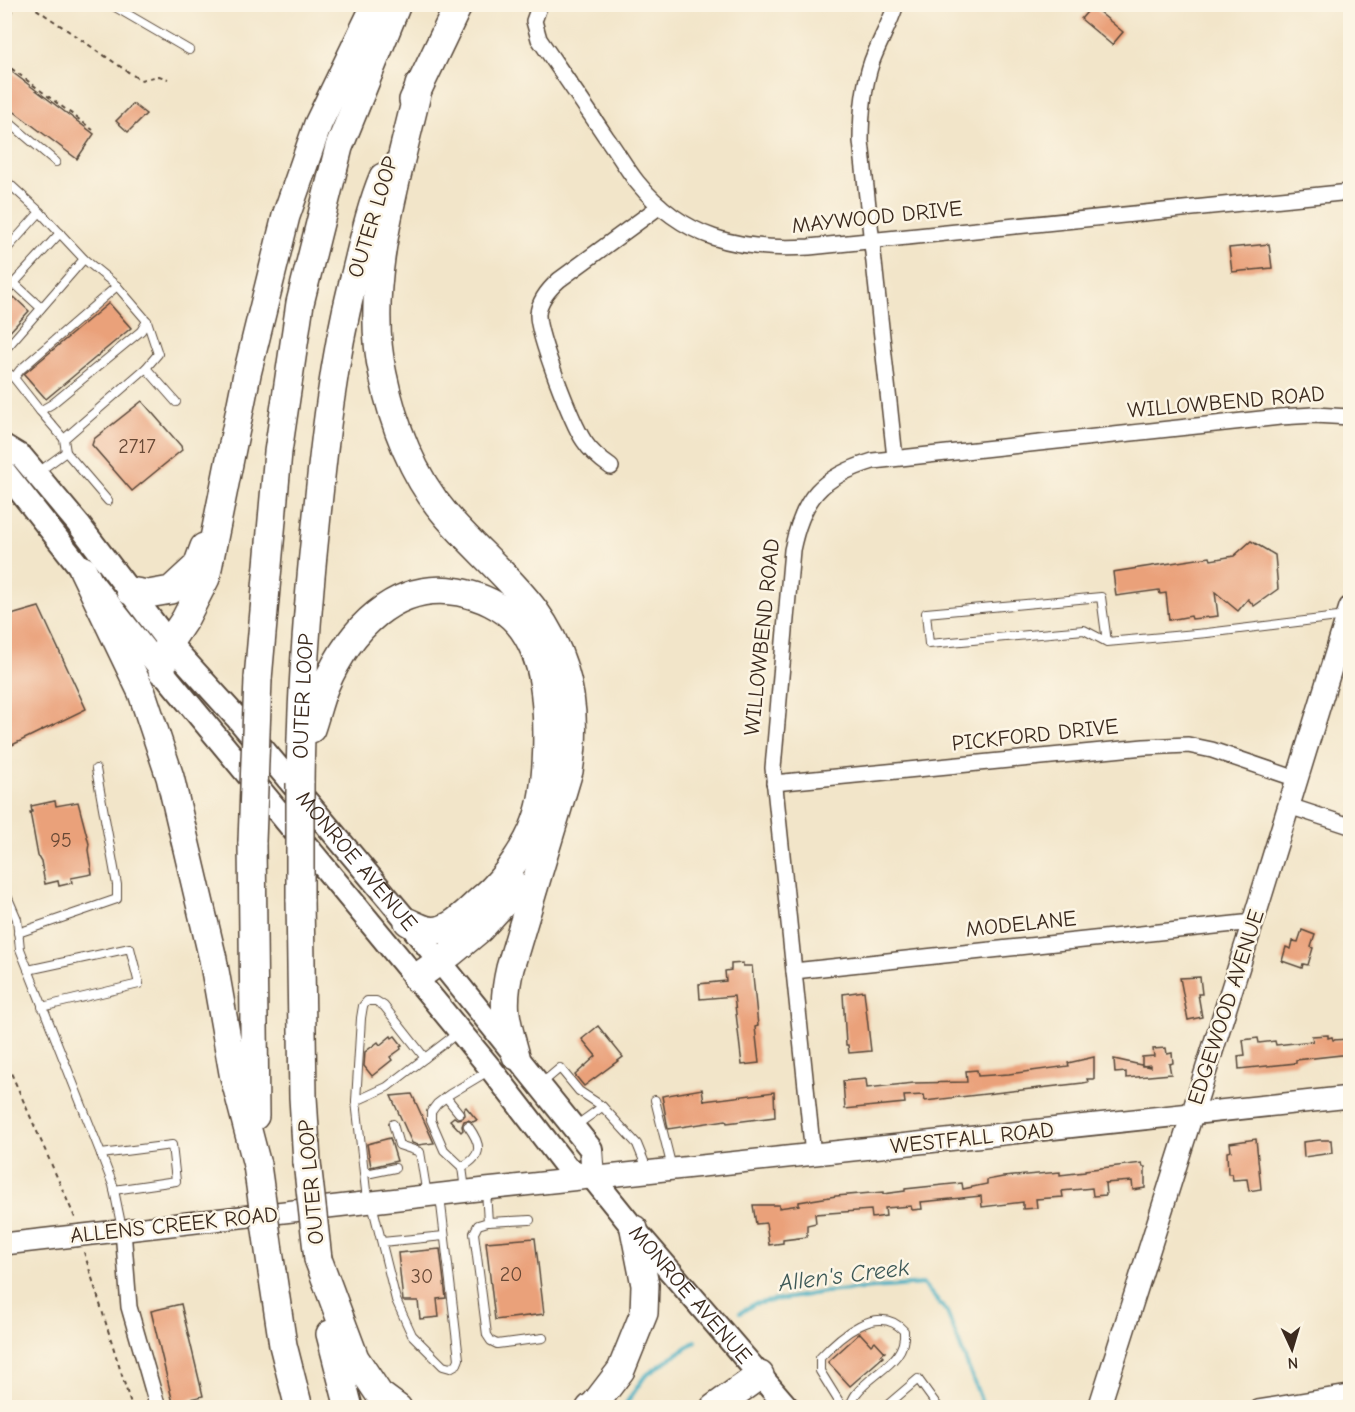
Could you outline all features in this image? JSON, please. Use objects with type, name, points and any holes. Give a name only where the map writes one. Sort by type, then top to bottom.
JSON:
[{"type":"highway","points":[[162,671],[163,655],[206,578],[247,374],[286,216],[318,124],[376,4]]},
{"type":"highway","name":"OUTER LOOP","points":[[299,1407],[283,1345],[255,1142],[252,842],[258,679],[278,452],[300,303],[339,147],[397,4]]},
{"type":"highway","name":"OUTER LOOP","points":[[349,1407],[328,1324],[318,1259],[307,1162],[303,1097],[300,783],[310,580],[323,449],[340,337],[373,201],[419,85],[459,4]]},
{"type":"highway","points":[[419,85],[379,273],[377,337],[382,374],[402,438],[429,490],[445,514],[535,612],[560,655],[572,701],[573,747],[569,771],[504,992],[505,1014],[516,1056]]},
{"type":"highway","points":[[130,591],[148,594],[171,590],[197,566],[221,504]]},
{"type":"highway","points":[[83,570],[142,693],[170,777],[213,959],[233,1073],[257,1165]]},
{"type":"highway","points":[[304,734],[342,654],[358,630],[379,611],[396,600],[419,592],[441,588],[466,593],[489,601],[506,611],[518,623],[531,642],[543,680],[546,742],[542,798],[537,820],[529,838],[494,888],[446,929],[430,931],[408,922]]},
{"type":"highway","points":[[416,978],[480,929],[518,887],[549,841]]},
{"type":"highway","points":[[590,1407],[595,1404],[621,1370],[644,1313],[645,1285],[634,1229]]},
{"type":"highway","points":[[318,1259],[355,1358],[379,1394],[398,1407]]},
{"type":"highway","points":[[714,1407],[760,1375]]},
{"type":"main road","name":"MONROE AVENUE","points":[[4,446],[22,457],[169,643],[236,717],[440,961],[591,1149],[593,1178]]},
{"type":"main road","name":"MONROE AVENUE","points":[[4,471],[162,671],[460,1031],[568,1168],[593,1178],[634,1229],[788,1407]]},
{"type":"street","name":"MAYWOOD DRIVE","points":[[540,4],[534,21],[539,39],[638,182],[660,206],[681,222],[703,234],[737,244],[757,248],[808,247],[1350,192]]},
{"type":"street","points":[[895,458],[861,141],[862,101],[872,62],[896,4]]},
{"type":"street","points":[[611,467],[588,447],[579,432],[543,340],[538,314],[541,302],[559,280],[660,206]]},
{"type":"street","name":"WILLOWBEND ROAD","points":[[813,1155],[774,783],[774,741],[792,550],[797,525],[808,502],[830,480],[858,466],[895,458],[1280,417],[1314,415],[1350,417]]},
{"type":"street","name":"EDGEWOOD AVENUE","points":[[1099,1407],[1349,611]]},
{"type":"street","name":"PICKFORD DRIVE","points":[[774,783],[1133,748],[1188,745],[1212,750],[1297,780]]},
{"type":"street","points":[[1289,806],[1350,825]]},
{"type":"street","name":"MODELANE","points":[[794,971],[1253,922]]},
{"type":"street","name":"WESTFALL ROAD","points":[[593,1178],[1350,1097]]},
{"type":"street","name":"ALLENS CREEK ROAD","points":[[4,1244],[593,1178]]},
{"type":"street","points":[[123,1230],[129,1306],[158,1407]]},
{"type":"street","points":[[1258,1407],[1350,1393]]},
{"type":"lane","points":[[111,4],[189,50]]},
{"type":"lane","points":[[4,118],[56,162]]},
{"type":"lane","points":[[4,179],[40,212],[84,259],[117,286],[147,321],[158,354],[146,368],[64,439]]},
{"type":"lane","points":[[4,252],[40,212]]},
{"type":"lane","points":[[4,294],[60,233]]},
{"type":"lane","points":[[4,351],[84,259]]},
{"type":"lane","points":[[14,284],[41,308]]},
{"type":"lane","points":[[14,378],[20,370],[117,286]]},
{"type":"lane","points":[[40,411],[52,404],[141,331],[147,321]]},
{"type":"lane","points":[[146,368],[176,402]]},
{"type":"lane","points":[[4,369],[64,439],[66,452],[108,501]]},
{"type":"lane","points":[[36,474],[66,452]]},
{"type":"lane","points":[[1107,642],[1101,597],[926,613],[929,644],[1084,630],[1107,642],[1207,633],[1349,611]]},
{"type":"lane","points":[[18,933],[117,899],[117,885],[96,769]]},
{"type":"lane","points":[[4,889],[17,919],[20,949],[114,1190],[123,1230]]},
{"type":"lane","points":[[28,970],[130,948],[139,984],[42,1007]]},
{"type":"lane","points":[[393,1124],[399,1145],[420,1152],[444,1236],[459,1359],[457,1364],[450,1368],[443,1366],[412,1335],[396,1300],[382,1242],[369,1203],[356,1101],[363,1006],[367,1001],[376,1001],[384,1006],[425,1058]]},
{"type":"lane","points":[[356,1101],[387,1087],[460,1031]]},
{"type":"lane","points":[[539,1085],[560,1068],[579,1091],[603,1107],[637,1144],[648,1172]]},
{"type":"lane","points":[[488,1222],[462,1167],[444,1150],[431,1120],[431,1112],[436,1104],[491,1069]]},
{"type":"lane","points":[[446,1097],[459,1113]]},
{"type":"lane","points":[[655,1100],[673,1170]]},
{"type":"lane","points":[[573,1128],[603,1107]]},
{"type":"lane","points":[[462,1167],[472,1162],[479,1148],[478,1141],[468,1126]]},
{"type":"lane","points":[[101,1154],[172,1145],[176,1181],[114,1190]]},
{"type":"lane","points":[[364,1171],[371,1173],[395,1168]]},
{"type":"lane","points":[[530,1220],[488,1222],[478,1225],[474,1233],[487,1335],[497,1344],[543,1338]]},
{"type":"lane","points":[[382,1242],[444,1236]]},
{"type":"lane","points":[[843,1407],[820,1371],[820,1358],[855,1326],[883,1320],[898,1323],[904,1331],[904,1347],[856,1394],[849,1407]]},
{"type":"lane","points":[[884,1407],[918,1379],[939,1407]]},
{"type":"path","points":[[4,21],[18,4]]},
{"type":"path","points":[[29,4],[140,80],[159,76],[168,79]]},
{"type":"path","points":[[4,63],[93,130]]},
{"type":"path","points":[[4,1057],[76,1222]]},
{"type":"path","points":[[84,1251],[132,1407]]},
{"type":"building","points":[[1092,6],[1123,32],[1112,45],[1081,19]]},
{"type":"building","points":[[4,66],[94,134],[77,159],[4,104]]},
{"type":"building","points":[[133,104],[146,114],[128,132],[116,121]]},
{"type":"building","points":[[1269,244],[1272,268],[1232,272],[1229,248]]},
{"type":"building","points":[[14,297],[29,311],[4,338],[4,307]]},
{"type":"building","points":[[109,303],[131,328],[46,399],[24,374]]},
{"type":"building","points":[[142,401],[182,450],[132,491],[92,445],[94,439]]},
{"type":"building","points":[[1251,541],[1275,555],[1278,589],[1254,606],[1248,599],[1238,611],[1215,592],[1218,616],[1192,619],[1191,616],[1169,620],[1166,593],[1160,594],[1159,590],[1116,596],[1113,572],[1210,557],[1211,560],[1234,556]]},
{"type":"building","points":[[39,607],[86,709],[4,749],[4,617]]},
{"type":"building","points":[[55,801],[56,806],[78,802],[89,844],[92,874],[71,878],[72,883],[59,886],[58,881],[45,884],[30,812],[32,812],[31,806]]},
{"type":"building","points":[[1302,930],[1315,935],[1308,965],[1303,964],[1302,968],[1282,961],[1286,947],[1291,949],[1293,941],[1298,942]]},
{"type":"building","points":[[743,963],[743,966],[752,966],[759,1063],[742,1065],[734,996],[700,999],[699,984],[726,981],[725,971],[731,970],[731,964]]},
{"type":"building","points":[[1200,977],[1202,994],[1198,994],[1202,1017],[1188,1020],[1180,978]]},
{"type":"building","points":[[864,991],[871,1051],[849,1053],[848,1045],[846,1045],[843,994]]},
{"type":"building","points":[[598,1026],[623,1057],[584,1086],[575,1075],[596,1056],[582,1039]]},
{"type":"building","points":[[1328,1035],[1328,1038],[1332,1037],[1333,1040],[1350,1039],[1350,1054],[1239,1069],[1238,1056],[1245,1055],[1243,1040],[1258,1038],[1259,1043],[1275,1041],[1276,1045],[1313,1041],[1312,1036]]},
{"type":"building","points":[[391,1036],[392,1038],[395,1036],[402,1045],[401,1049],[390,1057],[392,1060],[372,1076],[364,1066],[365,1052],[378,1042],[380,1045]]},
{"type":"building","points":[[1166,1048],[1167,1054],[1172,1053],[1173,1063],[1169,1064],[1171,1074],[1126,1078],[1126,1072],[1115,1073],[1114,1059],[1142,1065],[1142,1057],[1154,1056],[1153,1049]]},
{"type":"building","points":[[1094,1057],[1094,1079],[1087,1079],[1088,1082],[925,1101],[924,1095],[904,1096],[905,1103],[845,1109],[843,1081],[866,1079],[867,1088],[914,1083],[967,1082],[966,1071],[977,1070],[978,1076],[1009,1074],[1069,1066],[1068,1063]]},
{"type":"building","points":[[702,1089],[704,1101],[774,1092],[775,1117],[727,1123],[726,1120],[668,1129],[662,1096]]},
{"type":"building","points":[[412,1094],[434,1143],[418,1145],[412,1143],[391,1096]]},
{"type":"building","points":[[466,1107],[477,1120],[464,1121],[461,1132],[450,1120],[454,1117],[462,1118]]},
{"type":"building","points":[[390,1138],[397,1161],[371,1167],[367,1144]]},
{"type":"building","points":[[1256,1139],[1261,1189],[1249,1191],[1247,1179],[1233,1180],[1232,1174],[1228,1174],[1227,1152],[1231,1151],[1230,1143]]},
{"type":"building","points":[[1331,1140],[1332,1153],[1304,1157],[1303,1142]]},
{"type":"building","points":[[1142,1163],[1145,1167],[1145,1188],[1133,1190],[1132,1181],[1105,1183],[1106,1195],[1093,1196],[1092,1188],[1062,1191],[1063,1197],[1036,1199],[1037,1208],[1023,1209],[1023,1202],[982,1207],[981,1196],[921,1202],[922,1209],[912,1210],[911,1206],[885,1208],[886,1216],[872,1218],[871,1210],[815,1214],[816,1223],[807,1225],[807,1237],[783,1240],[783,1243],[769,1245],[766,1223],[756,1224],[753,1205],[779,1205],[779,1208],[836,1196],[883,1192],[883,1194],[905,1191],[905,1189],[962,1183],[963,1189],[987,1184],[987,1180],[1003,1177],[1060,1172],[1060,1175]]},
{"type":"building","points":[[535,1238],[544,1314],[495,1320],[486,1242]]},
{"type":"building","points":[[440,1249],[446,1298],[437,1299],[439,1317],[420,1319],[418,1301],[403,1301],[398,1253]]},
{"type":"building","points":[[181,1304],[203,1396],[173,1403],[151,1311]]},
{"type":"building","points":[[860,1333],[871,1345],[875,1341],[885,1352],[881,1355],[883,1357],[850,1386],[828,1362]]},
{"type":"waterway","name":"Allen's Creek","points":[[740,1313],[754,1304],[825,1292],[923,1284],[947,1312],[984,1408]]},
{"type":"waterway","name":"Allen's Creek","points":[[623,1408],[645,1376],[696,1341]]}]
